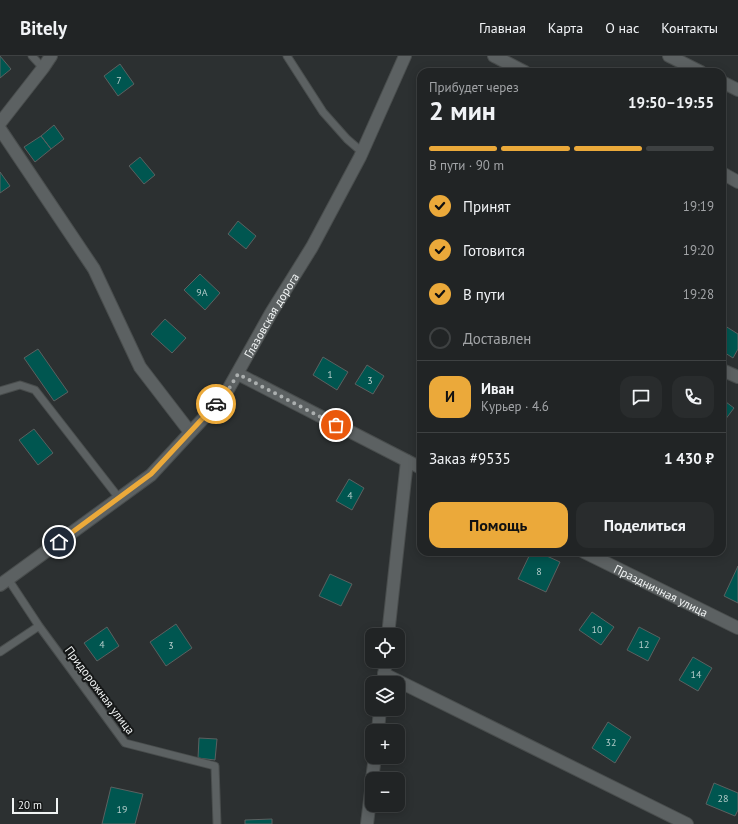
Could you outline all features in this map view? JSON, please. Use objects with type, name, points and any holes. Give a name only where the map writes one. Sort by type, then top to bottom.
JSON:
[{"type":"street","points":[[0,123],[51,56]]},
{"type":"street","name":"Глазовская дорога","points":[[4,582],[151,474],[225,395],[271,313],[312,247],[362,152],[406,56]]},
{"type":"street","points":[[494,56],[517,68]]},
{"type":"street","points":[[669,56],[693,68]]},
{"type":"street","points":[[726,84],[738,90]]},
{"type":"street","points":[[0,129],[94,269],[140,367],[190,432]]},
{"type":"street","points":[[726,175],[738,182]]},
{"type":"street","points":[[726,372],[738,377]]},
{"type":"street","points":[[238,374],[417,466]]},
{"type":"street","points":[[389,628],[407,461]]},
{"type":"street","name":"Праздничная улица","points":[[592,556],[738,628]]},
{"type":"street","points":[[405,689],[687,824]]},
{"type":"street","points":[[367,824],[368,812]]},
{"type":"lane","points":[[32,56],[43,68]]},
{"type":"lane","points":[[287,56],[323,112],[347,139],[362,152]]},
{"type":"lane","points":[[0,391],[20,385],[35,390],[119,498]]},
{"type":"lane","name":"Придорожная улица","points":[[4,582],[39,626],[125,743],[215,766],[217,824]]},
{"type":"lane","points":[[0,652],[39,626]]},
{"type":"building","points":[[0,56],[11,69],[0,78]]},
{"type":"building","points":[[120,64],[134,84],[118,96],[104,76]]},
{"type":"building","points":[[54,125],[64,139],[51,149],[41,136]]},
{"type":"building","points":[[41,136],[51,149],[35,162],[24,147]]},
{"type":"building","points":[[140,157],[155,175],[144,184],[129,166]]},
{"type":"building","points":[[0,172],[10,186],[0,193]]},
{"type":"building","points":[[238,221],[256,236],[246,249],[228,234]]},
{"type":"building","points":[[200,274],[220,293],[205,310],[184,290]]},
{"type":"building","points":[[165,319],[186,338],[172,353],[151,334]]},
{"type":"building","points":[[726,326],[738,334],[738,349],[733,358],[726,354]]},
{"type":"building","points":[[38,349],[68,392],[54,401],[24,358]]},
{"type":"building","points":[[323,357],[348,372],[337,390],[313,375]]},
{"type":"building","points":[[367,365],[384,376],[373,394],[355,384]]},
{"type":"building","points":[[726,402],[734,408],[726,419]]},
{"type":"building","points":[[34,429],[53,453],[38,465],[19,440]]},
{"type":"building","points":[[349,479],[364,488],[352,510],[336,501]]},
{"type":"building","points":[[529,556],[547,556],[560,562],[546,592],[518,579]]},
{"type":"building","points":[[738,566],[738,603],[724,596]]},
{"type":"building","points":[[330,574],[352,584],[341,606],[319,596]]},
{"type":"building","points":[[592,612],[614,627],[601,645],[579,630]]},
{"type":"building","points":[[176,624],[192,648],[166,666],[150,642]]},
{"type":"building","points":[[107,627],[119,646],[97,661],[84,643]]},
{"type":"building","points":[[639,627],[660,638],[648,661],[627,650]]},
{"type":"building","points":[[693,657],[712,668],[698,691],[679,680]]},
{"type":"building","points":[[608,722],[631,737],[615,763],[592,748]]},
{"type":"building","points":[[199,738],[217,739],[215,760],[198,758]]},
{"type":"building","points":[[714,783],[738,793],[738,810],[735,816],[706,804]]},
{"type":"building","points":[[111,787],[143,794],[135,824],[102,824]]},
{"type":"building","points":[[272,819],[272,824],[245,824],[245,820]]},
{"type":"way so far","points":[[216,404],[225,395],[238,374],[336,425]]},
{"type":"route","points":[[59,542],[151,474],[216,404]]}]
